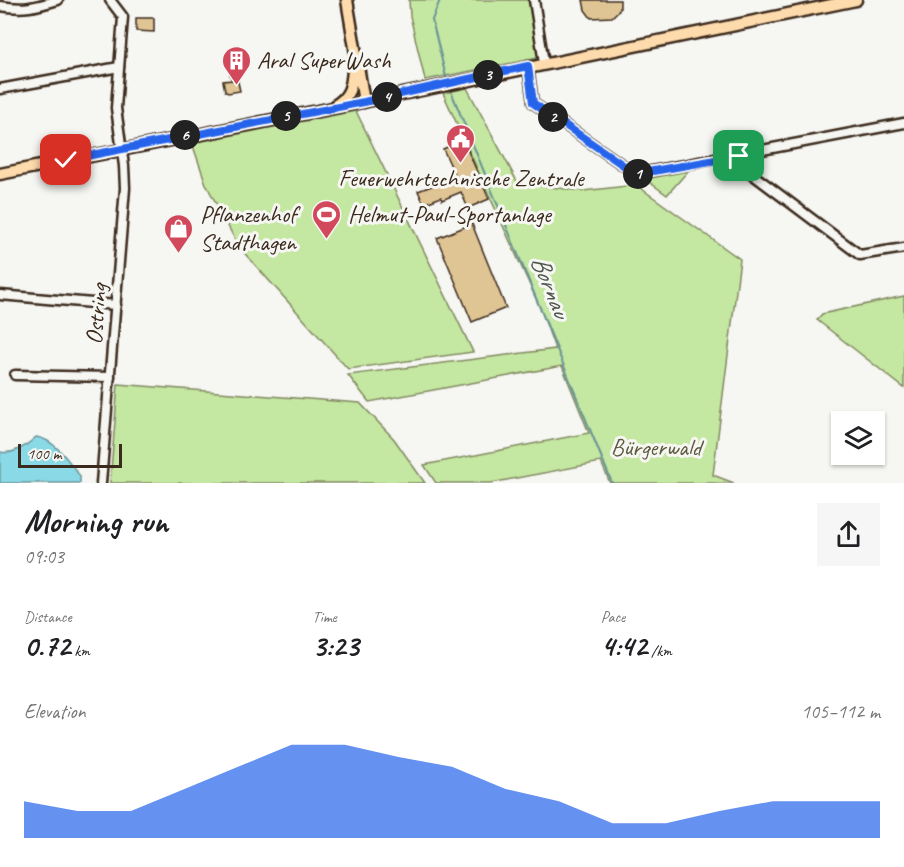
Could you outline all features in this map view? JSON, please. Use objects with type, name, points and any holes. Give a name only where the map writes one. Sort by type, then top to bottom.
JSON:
[{"type":"main road","points":[[347,0],[364,102]]},
{"type":"main road","points":[[0,174],[122,148],[364,102],[528,66],[855,0]]},
{"type":"main road","points":[[328,109],[342,102],[351,88],[354,51]]},
{"type":"street","points":[[1,0],[0,6],[19,9],[35,8],[58,0]]},
{"type":"street","name":"Ostring","points":[[101,483],[125,210],[122,148],[116,108],[123,17],[110,0]]},
{"type":"street","points":[[534,0],[544,63]]},
{"type":"street","points":[[0,89],[119,66]]},
{"type":"street","points":[[528,66],[533,103],[636,174],[904,123]]},
{"type":"street","points":[[739,156],[744,168],[860,255],[904,248]]},
{"type":"street","points":[[0,295],[116,305]]},
{"type":"street","points":[[15,375],[110,377]]},
{"type":"green space","points":[[409,0],[531,0],[538,58],[425,80],[410,16]]},
{"type":"green space","name":"Bürgerwald","points":[[467,88],[518,183],[583,191],[636,185],[740,259],[713,475],[734,483],[610,483],[601,462],[491,483],[436,483],[424,465],[589,433],[562,366],[369,402],[348,375],[555,349],[541,310],[443,93]]},
{"type":"green space","name":"Helmut-Paul-Sportanlage","points":[[356,111],[473,352],[348,369],[239,247],[206,184],[192,143]]},
{"type":"green space","points":[[688,171],[667,195],[645,179]]},
{"type":"green space","points":[[904,296],[904,388],[817,320],[822,314]]},
{"type":"green space","points":[[118,384],[360,403],[394,439],[425,483],[110,483]]},
{"type":"water","points":[[36,437],[49,442],[61,452],[80,476],[80,483],[0,483],[0,452],[15,451]]},
{"type":"building","points":[[583,0],[620,0],[620,9],[612,17],[591,18],[585,10]]},
{"type":"building","points":[[136,18],[154,18],[154,32],[136,31]]},
{"type":"building","points":[[236,73],[240,91],[228,93],[225,91],[223,81],[232,80],[230,75]]},
{"type":"building","name":"Feuerwehrtechnische Zentrale","points":[[461,135],[489,199],[468,208],[461,192],[424,204],[418,191],[456,177],[443,149],[455,144],[452,139]]},
{"type":"building","points":[[472,224],[506,308],[472,322],[437,238]]},
{"type":"waterway","name":"Bornau","points":[[440,0],[432,20],[447,81]]},
{"type":"waterway","name":"Bornau","points":[[450,89],[612,483]]},
{"type":"place","name":"Aral SuperWash","points":[[236,86]]},
{"type":"place","name":"Feuerwehrtechnische Zentrale","points":[[461,164]]},
{"type":"place","name":"Helmut-Paul-Sportanlage","points":[[327,240]]},
{"type":"place","name":"Pflanzenhof Stadthagen","points":[[179,254]]},
{"type":"route","points":[[66,160],[364,102],[528,66],[533,103],[627,170],[636,174],[739,156]]}]
